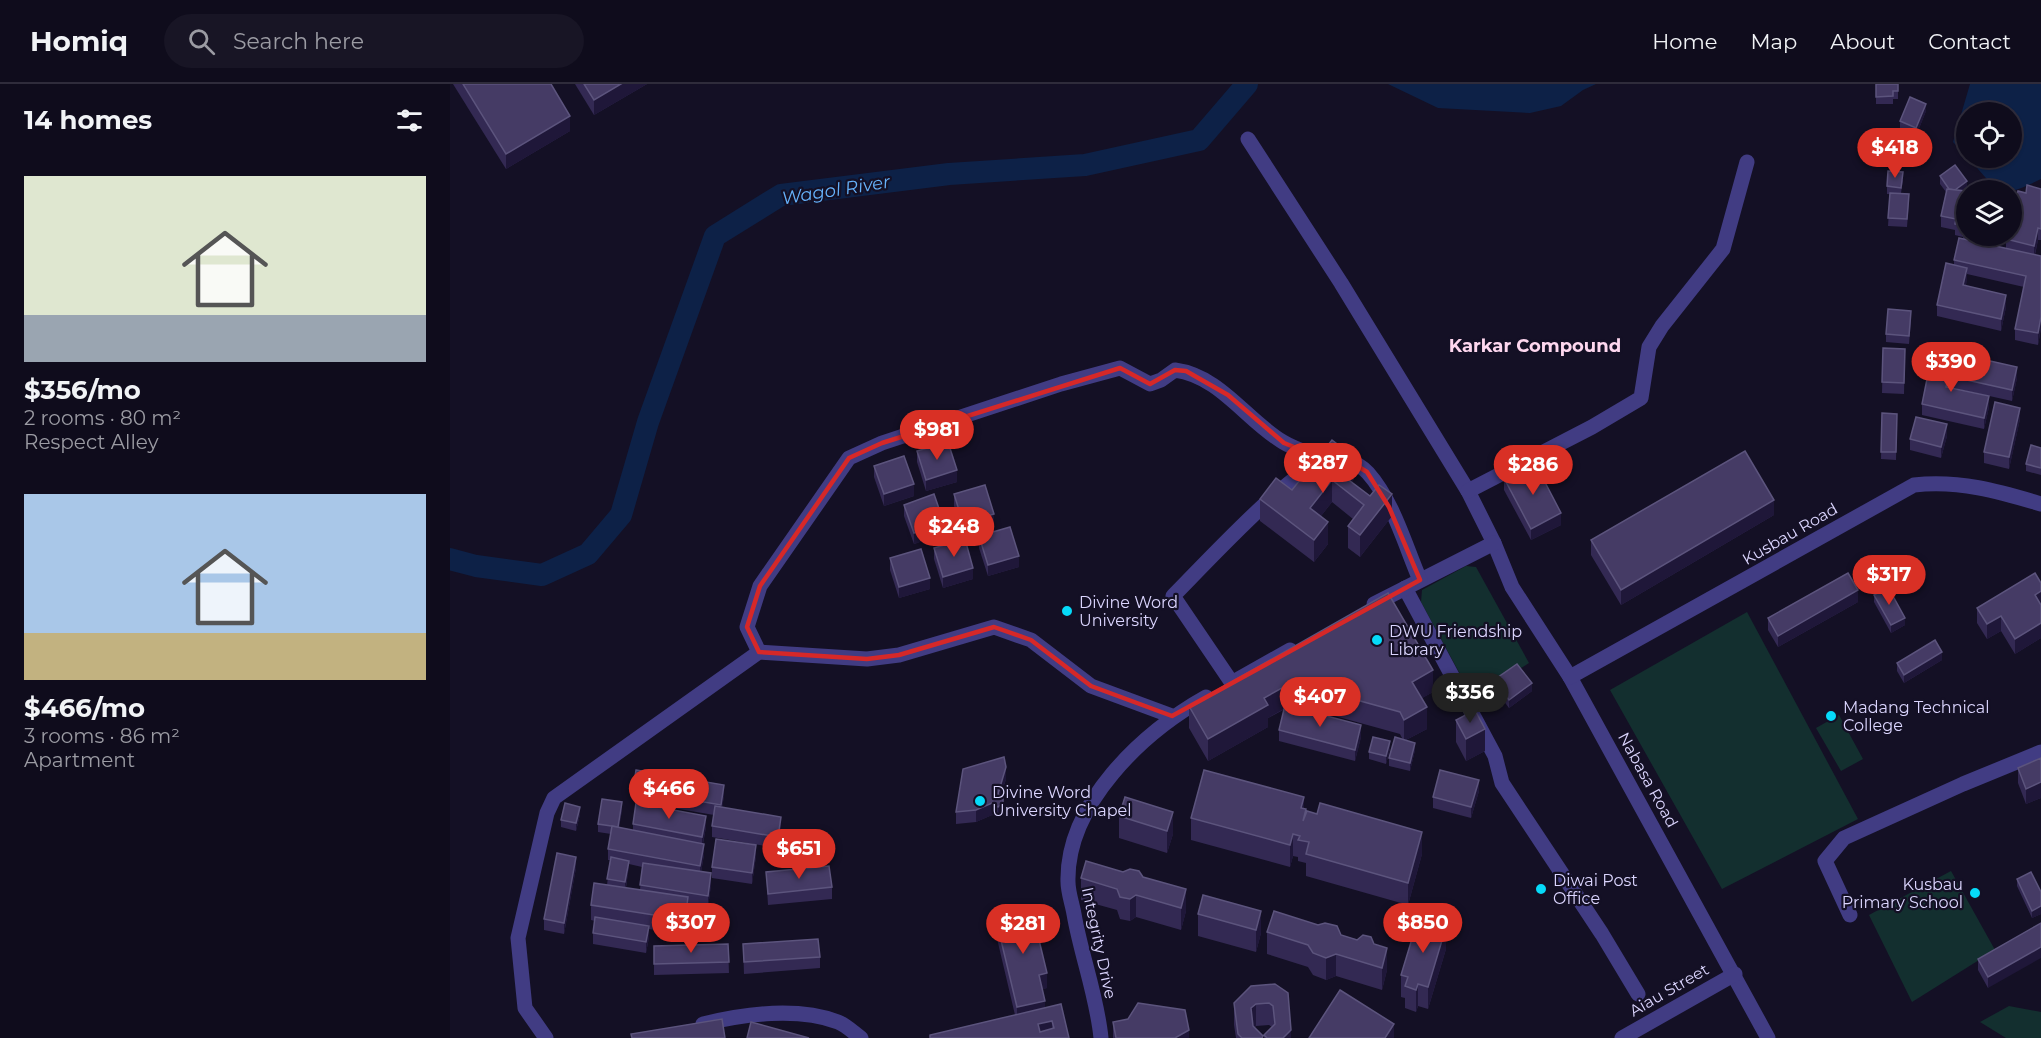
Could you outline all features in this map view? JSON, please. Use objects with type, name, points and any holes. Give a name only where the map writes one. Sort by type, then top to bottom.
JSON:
[{"type":"street","name":"Nabasa Road","points":[[1248,139],[1341,283],[1468,491],[1494,543],[1512,587],[1570,677],[1735,974],[1767,1038]]},
{"type":"street","points":[[1468,491],[1592,427],[1641,398],[1649,347],[1662,326],[1723,249],[1747,162]]},
{"type":"street","points":[[759,652],[747,627],[760,586],[849,458],[882,443],[1061,384],[1120,368],[1150,384],[1161,380],[1175,370],[1186,371],[1228,395],[1257,423],[1284,443],[1326,460]]},
{"type":"street","points":[[1232,683],[1173,596],[1257,513],[1306,470],[1326,460],[1346,459],[1367,472],[1389,507],[1420,580]]},
{"type":"street","name":"Kusbau Road","points":[[1570,677],[1914,485],[1942,482],[1977,485],[2041,504]]},
{"type":"street","points":[[1363,610],[1494,543]]},
{"type":"street","points":[[1405,588],[1495,756],[1502,783],[1602,934],[1638,994]]},
{"type":"street","points":[[546,1038],[525,1008],[518,938],[547,813],[554,798],[759,652],[867,659],[899,655],[994,627],[1031,639],[1091,686],[1172,716]]},
{"type":"street","name":"Integrity Drive","points":[[1101,1038],[1068,882],[1073,846],[1090,804],[1119,765],[1172,716],[1301,644]]},
{"type":"street","points":[[1850,915],[1825,861],[1844,838],[1963,784],[2041,752]]},
{"type":"street","name":"Aiau Street","points":[[1622,1038],[1735,974]]},
{"type":"street","points":[[690,1027],[733,1017],[808,1015],[840,1023],[861,1038]]},
{"type":"highlighted area","points":[[1120,368],[1150,384],[1175,370],[1186,371],[1228,395],[1284,443],[1326,460],[1346,459],[1367,472],[1389,507],[1420,580],[1172,716],[1091,686],[1031,640],[994,627],[899,655],[867,659],[759,652],[747,627],[760,586],[849,458],[882,443]]},
{"type":"green space","points":[[1466,566],[1476,567],[1529,663],[1473,698],[1421,602],[1422,590]]},
{"type":"green space","points":[[1747,612],[1858,819],[1722,889],[1610,690]]},
{"type":"green space","points":[[1839,715],[1863,759],[1841,771],[1816,728]]},
{"type":"green space","points":[[1951,871],[1995,950],[1912,1002],[1869,915]]},
{"type":"green space","points":[[2009,1006],[2041,1012],[2041,1038],[2006,1038],[1980,1022]]},
{"type":"water","points":[[1388,84],[1596,84],[1583,90],[1561,106],[1530,113],[1438,108]]},
{"type":"water","points":[[1970,84],[2041,84],[2041,179],[2022,188],[2022,180],[1988,180],[1977,168],[2022,168],[2022,102],[1965,102]]},
{"type":"building","points":[[463,84],[551,84],[570,116],[506,154]]},
{"type":"building","points":[[584,84],[621,84],[594,100]]},
{"type":"building","points":[[1876,84],[1898,84],[1898,91],[1893,91],[1893,96],[1876,97]]},
{"type":"building","points":[[1910,97],[1926,104],[1916,128],[1900,121]]},
{"type":"building","points":[[1955,165],[1966,180],[1956,180],[1955,190],[1949,189],[1940,176]]},
{"type":"building","points":[[1888,171],[1903,172],[1901,188],[1887,186]]},
{"type":"building","points":[[2027,185],[2041,189],[2041,229],[2038,228],[2034,246],[2022,243],[2022,192],[2026,193]]},
{"type":"building","points":[[1947,189],[1956,190],[1956,219],[1941,216]]},
{"type":"building","points":[[1890,193],[1909,194],[1907,219],[1888,218]]},
{"type":"building","points":[[1957,246],[1995,246],[2041,256],[2041,317],[2038,333],[2015,329],[2026,276],[1954,260]]},
{"type":"building","points":[[1946,263],[1967,268],[1963,285],[2006,295],[2001,319],[1937,305]]},
{"type":"building","points":[[1888,309],[1911,311],[1909,336],[1886,334]]},
{"type":"building","points":[[1883,348],[1905,349],[1904,383],[1882,382]]},
{"type":"building","points":[[1959,354],[2017,367],[2012,390],[1953,377]]},
{"type":"building","points":[[1931,359],[1951,364],[1946,387],[1989,396],[1984,418],[1922,404]]},
{"type":"building","points":[[1995,402],[2020,408],[2009,457],[1984,452]]},
{"type":"building","points":[[1882,413],[1897,414],[1896,452],[1881,452]]},
{"type":"building","points":[[1916,417],[1947,424],[1941,447],[1910,439]]},
{"type":"building","points":[[1332,440],[1354,457],[1341,474],[1370,496],[1379,485],[1392,494],[1360,535],[1348,526],[1364,505],[1332,480],[1310,508],[1328,522],[1314,540],[1260,499],[1276,478],[1292,490]]},
{"type":"building","points":[[948,442],[957,470],[926,480],[917,451]]},
{"type":"building","points":[[2031,445],[2041,448],[2041,468],[2026,464]]},
{"type":"building","points":[[1745,451],[1774,500],[1621,590],[1591,540]]},
{"type":"building","points":[[904,456],[914,484],[884,494],[874,466]]},
{"type":"building","points":[[1535,463],[1561,513],[1531,529],[1504,478]]},
{"type":"building","points":[[985,485],[994,514],[963,523],[954,494]]},
{"type":"building","points":[[934,494],[944,523],[914,533],[904,505]]},
{"type":"building","points":[[1010,527],[1019,556],[988,565],[979,536]]},
{"type":"building","points":[[965,539],[973,568],[943,577],[934,548]]},
{"type":"building","points":[[921,549],[930,578],[899,587],[890,558]]},
{"type":"building","points":[[1848,573],[1858,590],[1778,636],[1768,618]]},
{"type":"building","points":[[2035,573],[2041,583],[2041,591],[2035,595],[2041,605],[2041,623],[2015,639],[2001,616],[1987,624],[1977,608]]},
{"type":"building","points":[[1888,587],[1905,618],[1891,625],[1874,595]]},
{"type":"building","points":[[1388,593],[1433,670],[1412,682],[1427,707],[1404,720],[1400,712],[1306,686],[1294,693],[1289,684],[1264,698],[1268,705],[1208,739],[1189,706]]},
{"type":"building","points":[[1935,640],[1942,652],[1904,675],[1897,663]]},
{"type":"building","points":[[1517,664],[1532,683],[1509,700],[1494,680]]},
{"type":"building","points":[[1285,705],[1361,725],[1355,750],[1279,730]]},
{"type":"building","points":[[1475,710],[1485,729],[1466,739],[1456,720]]},
{"type":"building","points":[[1373,737],[1390,741],[1386,756],[1369,752]]},
{"type":"building","points":[[1395,737],[1415,743],[1410,763],[1389,758]]},
{"type":"building","name":"Divine Word University Chapel","points":[[1004,757],[1006,767],[998,794],[1003,797],[1003,802],[998,807],[992,803],[976,810],[956,812],[963,769]]},
{"type":"building","points":[[2041,758],[2041,782],[2026,789],[2018,768]]},
{"type":"building","points":[[636,770],[724,785],[721,805],[633,790]]},
{"type":"building","points":[[1204,770],[1304,797],[1301,808],[1306,809],[1303,821],[1307,811],[1317,814],[1320,803],[1422,832],[1408,883],[1306,854],[1309,842],[1298,840],[1300,836],[1293,834],[1290,845],[1191,818]]},
{"type":"building","points":[[1440,770],[1479,780],[1471,807],[1433,797]]},
{"type":"building","points":[[1125,797],[1173,812],[1167,831],[1119,816]]},
{"type":"building","points":[[602,799],[622,802],[618,827],[598,824]]},
{"type":"building","points":[[565,803],[580,807],[576,823],[561,820]]},
{"type":"building","points":[[636,803],[706,816],[702,837],[633,824]]},
{"type":"building","points":[[715,806],[781,817],[778,837],[712,826]]},
{"type":"building","points":[[612,826],[704,844],[700,866],[608,849]]},
{"type":"building","points":[[716,839],[756,845],[752,873],[712,867]]},
{"type":"building","points":[[557,853],[576,857],[564,923],[544,919]]},
{"type":"building","points":[[611,857],[629,861],[625,882],[607,879]]},
{"type":"building","points":[[1086,861],[1123,872],[1130,869],[1139,871],[1143,877],[1186,889],[1181,908],[1136,895],[1130,899],[1120,897],[1117,889],[1081,878]]},
{"type":"building","points":[[643,863],[711,873],[708,896],[640,885]]},
{"type":"building","points":[[829,866],[832,887],[768,894],[766,872]]},
{"type":"building","points":[[2031,872],[2041,892],[2041,906],[2032,911],[2017,879]]},
{"type":"building","points":[[594,883],[688,897],[685,920],[591,905]]},
{"type":"building","points":[[1203,895],[1261,911],[1256,930],[1198,914]]},
{"type":"building","points":[[1031,907],[1047,973],[1039,975],[1045,1001],[1017,1007],[995,915]]},
{"type":"building","points":[[1274,911],[1318,925],[1325,923],[1337,926],[1341,935],[1357,940],[1363,935],[1371,937],[1374,944],[1387,948],[1382,968],[1336,954],[1326,958],[1313,953],[1308,945],[1267,932]]},
{"type":"building","points":[[595,917],[649,926],[646,942],[593,933]]},
{"type":"building","points":[[1418,919],[1446,927],[1428,987],[1418,984],[1416,990],[1405,986],[1408,977],[1401,975]]},
{"type":"building","points":[[2041,923],[2041,947],[1988,977],[1978,959]]},
{"type":"building","points":[[818,939],[820,957],[744,962],[743,944]]},
{"type":"building","points":[[728,944],[729,962],[654,964],[654,946]]},
{"type":"building","points":[[1275,984],[1288,993],[1291,1030],[1283,1038],[1267,1038],[1264,1035],[1275,1024],[1273,1006],[1269,1003],[1256,1004],[1251,1008],[1253,1026],[1263,1036],[1262,1038],[1242,1038],[1238,1034],[1234,1003],[1251,986]]},
{"type":"building","points":[[1340,990],[1394,1024],[1385,1038],[1309,1038]]},
{"type":"building","points":[[1138,1003],[1185,1010],[1189,1030],[1175,1038],[1116,1038],[1113,1022],[1128,1019]]},
{"type":"building","points":[[1061,1004],[1069,1038],[930,1038],[930,1035]],"holes":[[[1052,1021],[1054,1028],[1040,1032],[1038,1024]]]},
{"type":"building","points":[[722,1019],[725,1038],[632,1038],[631,1034]]},
{"type":"building","points":[[751,1022],[809,1038],[747,1038]]},
{"type":"waterway","name":"Wagol River","points":[[450,559],[476,566],[542,575],[588,554],[621,515],[648,422],[715,236],[781,195],[949,174],[1085,165],[1199,140],[1247,84]]},
{"type":"place","name":"Divine Word University","points":[[1067,611]]},
{"type":"place","name":"DWU Friendship Library","points":[[1377,640]]},
{"type":"place","name":"Madang Technical College","points":[[1831,716]]},
{"type":"place","name":"Divine Word University Chapel","points":[[980,801]]},
{"type":"place","name":"Diwai Post Office","points":[[1541,889]]},
{"type":"place","name":"Kusbau Primary School","points":[[1975,893]]},
{"type":"district","name":"Karkar Compound","points":[[1535,346]]}]
